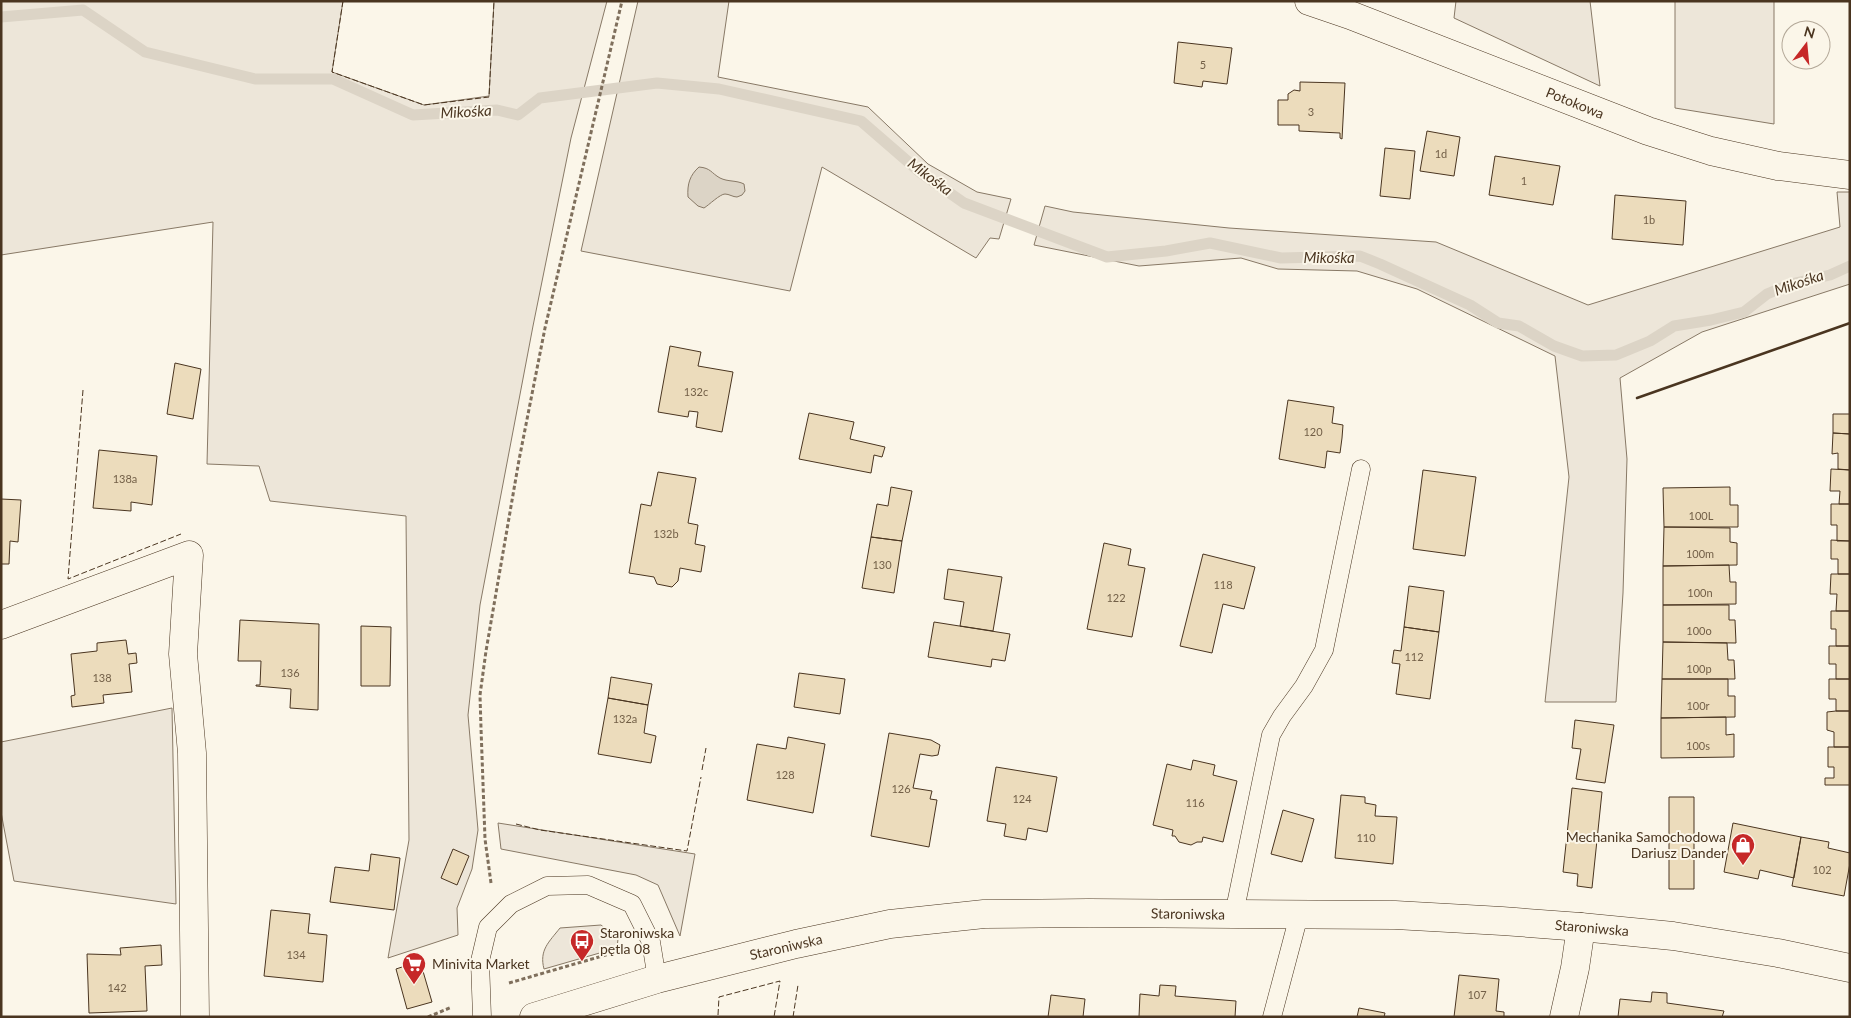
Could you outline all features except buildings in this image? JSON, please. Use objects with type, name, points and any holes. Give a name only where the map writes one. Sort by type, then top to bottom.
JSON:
[{"type":"street","name":"Potokowa","points":[[1309,1],[1360,18],[1648,131],[1711,151],[1778,166],[1850,175]]},
{"type":"street","points":[[1,625],[189,555],[183,654],[192,752],[195,1017]]},
{"type":"street","name":"Staroniwska","points":[[534,1017],[658,978],[796,944],[890,924],[992,914],[1395,915],[1582,926],[1673,936],[1778,953],[1850,968]]},
{"type":"street","points":[[1564,1017],[1582,926]]},
{"type":"lane","points":[[1234,914],[1271,735],[1304,686],[1324,650],[1361,469]]},
{"type":"lane","points":[[482,1017],[480,961],[488,927],[511,904],[547,886],[588,885],[632,904],[651,942],[658,978]]},
{"type":"lane","points":[[1272,1017],[1299,915]]},
{"type":"path","points":[[485,839],[480,694],[486,651],[519,460],[545,328],[622,1]]},
{"type":"shaded area","points":[[1,1],[343,1],[332,72],[424,105],[489,96],[494,1],[607,1],[571,138],[480,605],[468,715],[478,830],[472,869],[457,908],[458,935],[388,958],[409,840],[406,516],[270,501],[259,466],[207,464],[213,222],[1,255]]},
{"type":"shaded area","points":[[638,1],[729,1],[718,77],[868,107],[928,164],[977,192],[1011,199],[999,239],[990,238],[976,258],[822,167],[790,291],[581,251]]},
{"type":"shaded area","points":[[1456,1],[1590,1],[1600,86],[1454,18]]},
{"type":"shaded area","points":[[1675,1],[1774,1],[1774,124],[1675,108]]},
{"type":"shaded area","points":[[699,167],[709,170],[723,179],[744,184],[745,191],[737,197],[723,194],[704,208],[698,206],[688,197],[688,192],[691,177]]},
{"type":"shaded area","points":[[1837,192],[1850,192],[1850,284],[1702,332],[1620,378],[1627,459],[1623,593],[1616,702],[1545,702],[1569,477],[1555,356],[1417,289],[1357,271],[1278,269],[1241,258],[1139,266],[1034,245],[1045,206],[1073,212],[1229,228],[1436,242],[1588,305],[1840,227]]},
{"type":"shaded area","points":[[172,708],[176,904],[14,881],[1,812],[1,742]]},
{"type":"shaded area","points":[[498,823],[695,854],[680,936],[658,885],[636,875],[501,849]]},
{"type":"shaded area","points":[[601,925],[618,939],[617,948],[544,969],[544,951],[560,928]]},
{"type":"waterway","name":"Mikośka","points":[[1,17],[83,10],[145,52],[255,79],[333,79],[413,115],[497,110],[518,115],[540,98],[657,83],[719,89],[861,121],[921,173],[964,203],[1107,257],[1166,251],[1210,243],[1281,258],[1360,256],[1470,305],[1498,323],[1519,326],[1554,346],[1582,356],[1616,355],[1650,341],[1674,326],[1744,312],[1767,294],[1791,284],[1830,275],[1850,266]]},
{"type":"fence","points":[[343,1],[332,72],[424,105],[489,97],[494,1]]},
{"type":"fence","points":[[83,390],[68,579],[181,534]]},
{"type":"fence","points":[[702,770],[706,748]]},
{"type":"fence","points":[[516,824],[540,830],[687,851],[701,777]]},
{"type":"fence","points":[[718,1015],[719,997],[780,981],[774,1017]]},
{"type":"fence","points":[[793,1017],[798,985]]},
{"type":"wall","points":[[1637,398],[1850,323]]},
{"type":"place","name":"Mechanika Samochodowa Dariusz Dander","points":[[1743,866]]},
{"type":"place","name":"Staroniwska pętla 08","points":[[582,962]]},
{"type":"place","name":"Minivita Market","points":[[414,985]]}]
